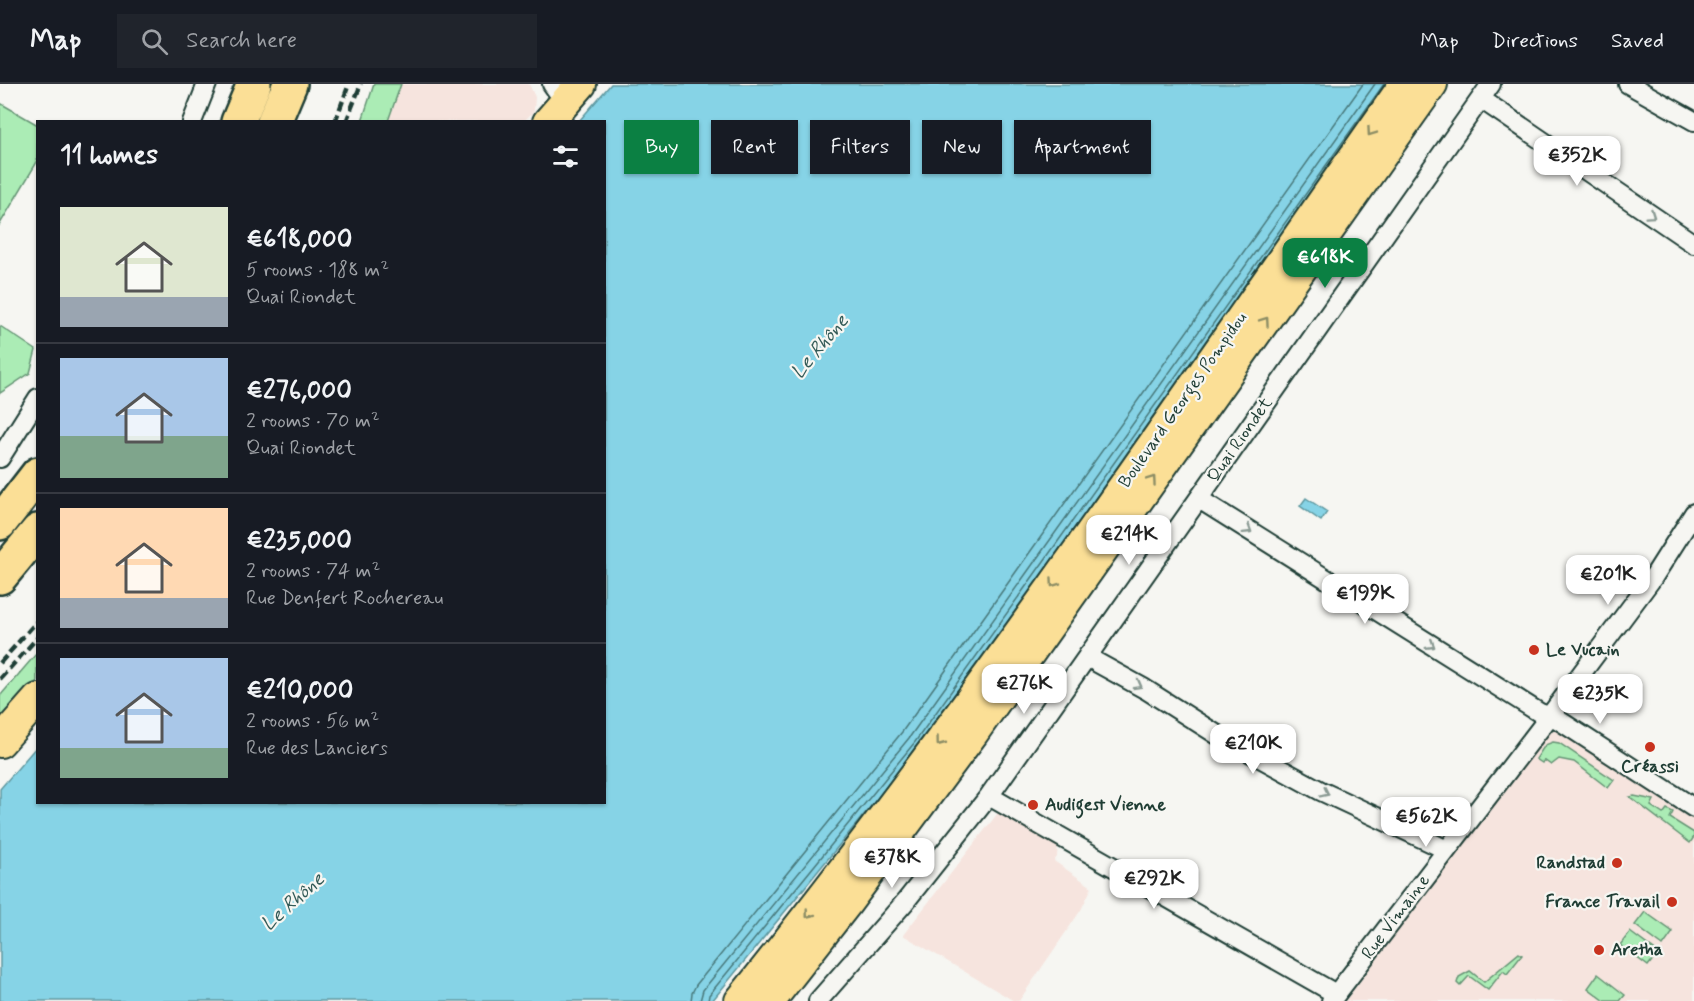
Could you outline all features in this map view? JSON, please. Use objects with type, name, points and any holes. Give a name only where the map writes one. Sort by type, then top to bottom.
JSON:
[{"type":"highway","points":[[239,120],[254,84]]},
{"type":"highway","points":[[275,120],[290,84]]},
{"type":"highway","points":[[0,523],[36,477]]},
{"type":"highway","points":[[0,577],[36,533]]},
{"type":"main road","name":"Boulevard Georges Pompidou","points":[[740,1001],[959,717],[1405,84]]},
{"type":"main road","name":"Boulevard Georges Pompidou","points":[[770,1001],[846,904],[980,724],[1432,84]]},
{"type":"main road","points":[[0,742],[36,701]]},
{"type":"street","points":[[193,120],[207,84]]},
{"type":"street","name":"Quai Riondet","points":[[818,1001],[905,902],[989,796],[1491,84]]},
{"type":"street","points":[[1628,84],[1694,121]]},
{"type":"street","points":[[1480,99],[1694,244]]},
{"type":"street","points":[[0,458],[36,401]]},
{"type":"street","points":[[1199,499],[1540,713],[1557,719],[1694,808]]},
{"type":"street","name":"Rue Vimaine","points":[[1334,998],[1654,576],[1694,513]]},
{"type":"street","points":[[1088,655],[1096,662],[1145,688],[1216,734],[1321,791],[1447,850]]},
{"type":"street","points":[[989,796],[1334,998]]},
{"type":"shaded area","points":[[401,84],[529,84],[535,97],[534,111],[525,120],[389,120]]},
{"type":"shaded area","points":[[1557,729],[1694,817],[1694,1001],[1345,1001],[1549,731]]},
{"type":"shaded area","points":[[1001,809],[1058,842],[1057,857],[1054,861],[1092,887],[1081,910],[1019,1001],[1014,1001],[903,935]]},
{"type":"green space","points":[[374,84],[401,84],[388,120],[362,120]]},
{"type":"green space","points":[[0,103],[36,124],[36,164],[0,224]]},
{"type":"green space","points":[[0,326],[36,350],[30,373],[0,393]]},
{"type":"green space","points":[[36,654],[36,682],[0,724],[0,696]]},
{"type":"green space","points":[[1553,742],[1559,743],[1614,780],[1608,788],[1574,762],[1559,759],[1551,765],[1544,760],[1542,763],[1536,759],[1545,745]]},
{"type":"green space","points":[[1630,797],[1654,800],[1651,806],[1663,814],[1667,809],[1673,812],[1670,818],[1694,833],[1690,843]]},
{"type":"green space","points":[[1645,912],[1673,932],[1663,946],[1635,925]]},
{"type":"green space","points":[[1630,932],[1658,953],[1648,966],[1620,945]]},
{"type":"green space","points":[[1519,953],[1522,955],[1507,974],[1503,971],[1488,990],[1469,976],[1460,986],[1457,983],[1459,977],[1470,971],[1484,982]]},
{"type":"green space","points":[[1598,974],[1625,995],[1620,1001],[1605,1001],[1588,988]]},
{"type":"water","name":"Le Rhône","points":[[611,84],[1391,84],[920,746],[712,1001],[0,1001],[0,789],[36,747],[36,804],[606,804],[606,120],[580,120]]},
{"type":"water","points":[[1306,498],[1327,512],[1321,521],[1300,506]]},
{"type":"railway","points":[[336,120],[349,84]]},
{"type":"railway","points":[[347,120],[361,84]]},
{"type":"railway","points":[[0,663],[36,622]]},
{"type":"railway","points":[[0,679],[36,639]]},
{"type":"place","name":"Le Vucain","points":[[1534,650]]},
{"type":"place","name":"Créassi","points":[[1650,747]]},
{"type":"place","name":"Audigest Vienne","points":[[1033,805]]},
{"type":"place","name":"Randstad","points":[[1617,863]]},
{"type":"place","name":"France Travail","points":[[1672,902]]},
{"type":"place","name":"Aretha","points":[[1599,950]]}]
